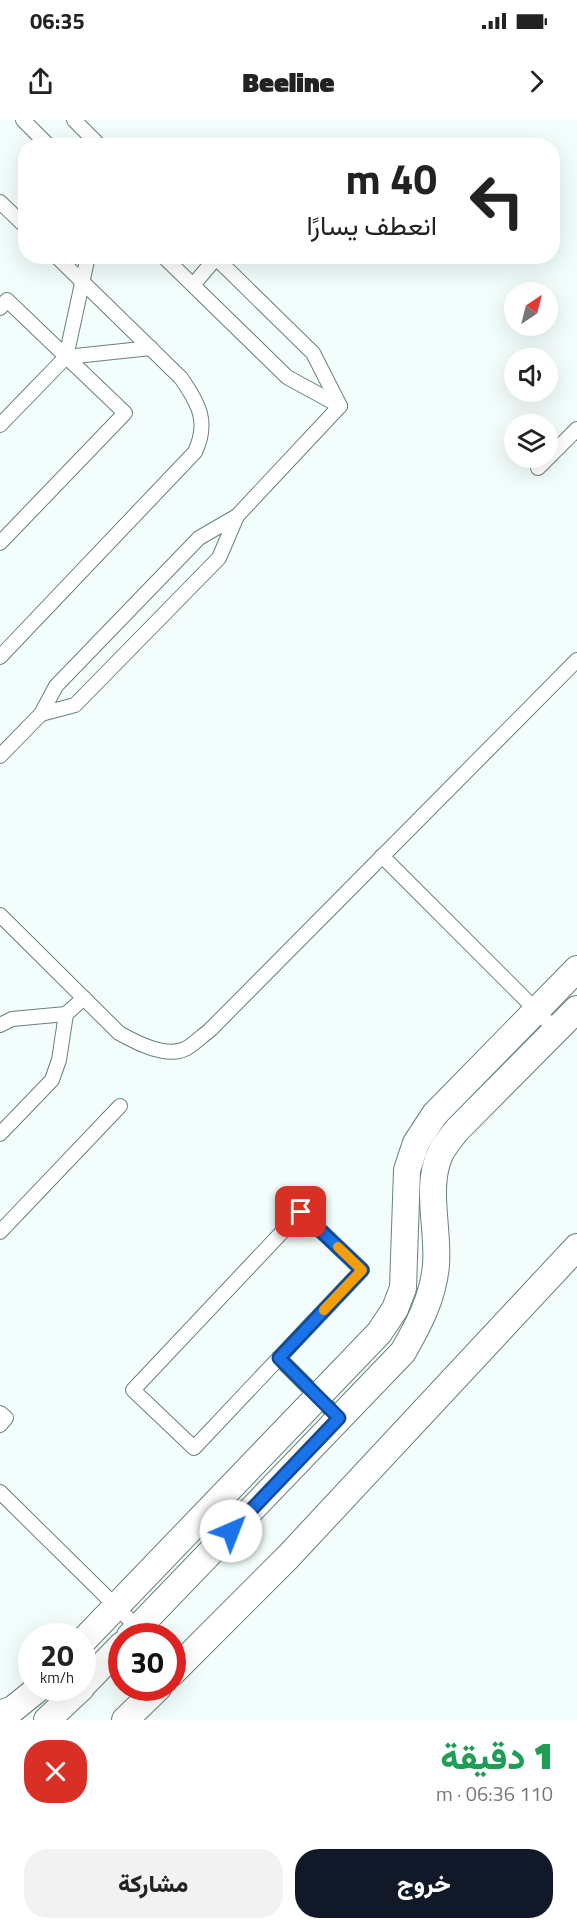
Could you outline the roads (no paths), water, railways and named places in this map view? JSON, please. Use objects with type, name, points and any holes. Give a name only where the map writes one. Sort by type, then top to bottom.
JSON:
[{"type":"street","points":[[96,1628],[379,1333],[395,1310],[403,1288],[406,1170],[417,1143],[435,1114],[577,969]]},
{"type":"street","points":[[142,1623],[403,1352],[432,1294],[436,1264],[435,1185],[440,1153],[456,1131],[577,1009]]},
{"type":"street","points":[[186,1659],[288,1557],[577,1247]]},
{"type":"street","points":[[96,1672],[108,1659]]},
{"type":"street","points":[[0,1714],[13,1709],[23,1701]]},
{"type":"street","points":[[47,1720],[67,1701]]},
{"type":"street","points":[[125,1720],[145,1701]]},
{"type":"lane","points":[[22,120],[41,138]]},
{"type":"lane","points":[[74,120],[92,138]]},
{"type":"lane","points":[[0,202],[18,219]]},
{"type":"lane","points":[[0,657],[195,452],[202,437],[201,414],[196,399],[181,378],[64,264]]},
{"type":"lane","points":[[0,425],[66,357],[87,264]]},
{"type":"lane","points":[[171,264],[287,377],[340,406]]},
{"type":"lane","points":[[193,285],[210,264]]},
{"type":"lane","points":[[222,264],[313,353],[340,406]]},
{"type":"lane","points":[[0,308],[8,300],[125,414],[0,543]]},
{"type":"lane","points":[[66,357],[151,348]]},
{"type":"lane","points":[[0,756],[41,714],[56,686],[199,538],[237,516],[340,406]]},
{"type":"lane","points":[[558,448],[577,429]]},
{"type":"lane","points":[[41,714],[75,705],[83,697],[219,558],[237,516]]},
{"type":"lane","points":[[0,915],[119,1033],[143,1046],[164,1051],[184,1049],[210,1030],[577,660]]},
{"type":"lane","points":[[382,856],[556,1030]]},
{"type":"lane","points":[[0,1025],[12,1019],[66,1014],[84,998]]},
{"type":"lane","points":[[0,1134],[52,1080],[59,1060],[66,1014]]},
{"type":"lane","points":[[0,1232],[120,1106]]},
{"type":"lane","points":[[301,1212],[362,1270],[279,1358],[194,1448],[133,1390],[301,1212]]},
{"type":"lane","points":[[279,1358],[339,1418]]},
{"type":"lane","points":[[0,1413],[6,1418],[0,1425]]},
{"type":"lane","points":[[0,1492],[117,1607],[124,1623]]}]
